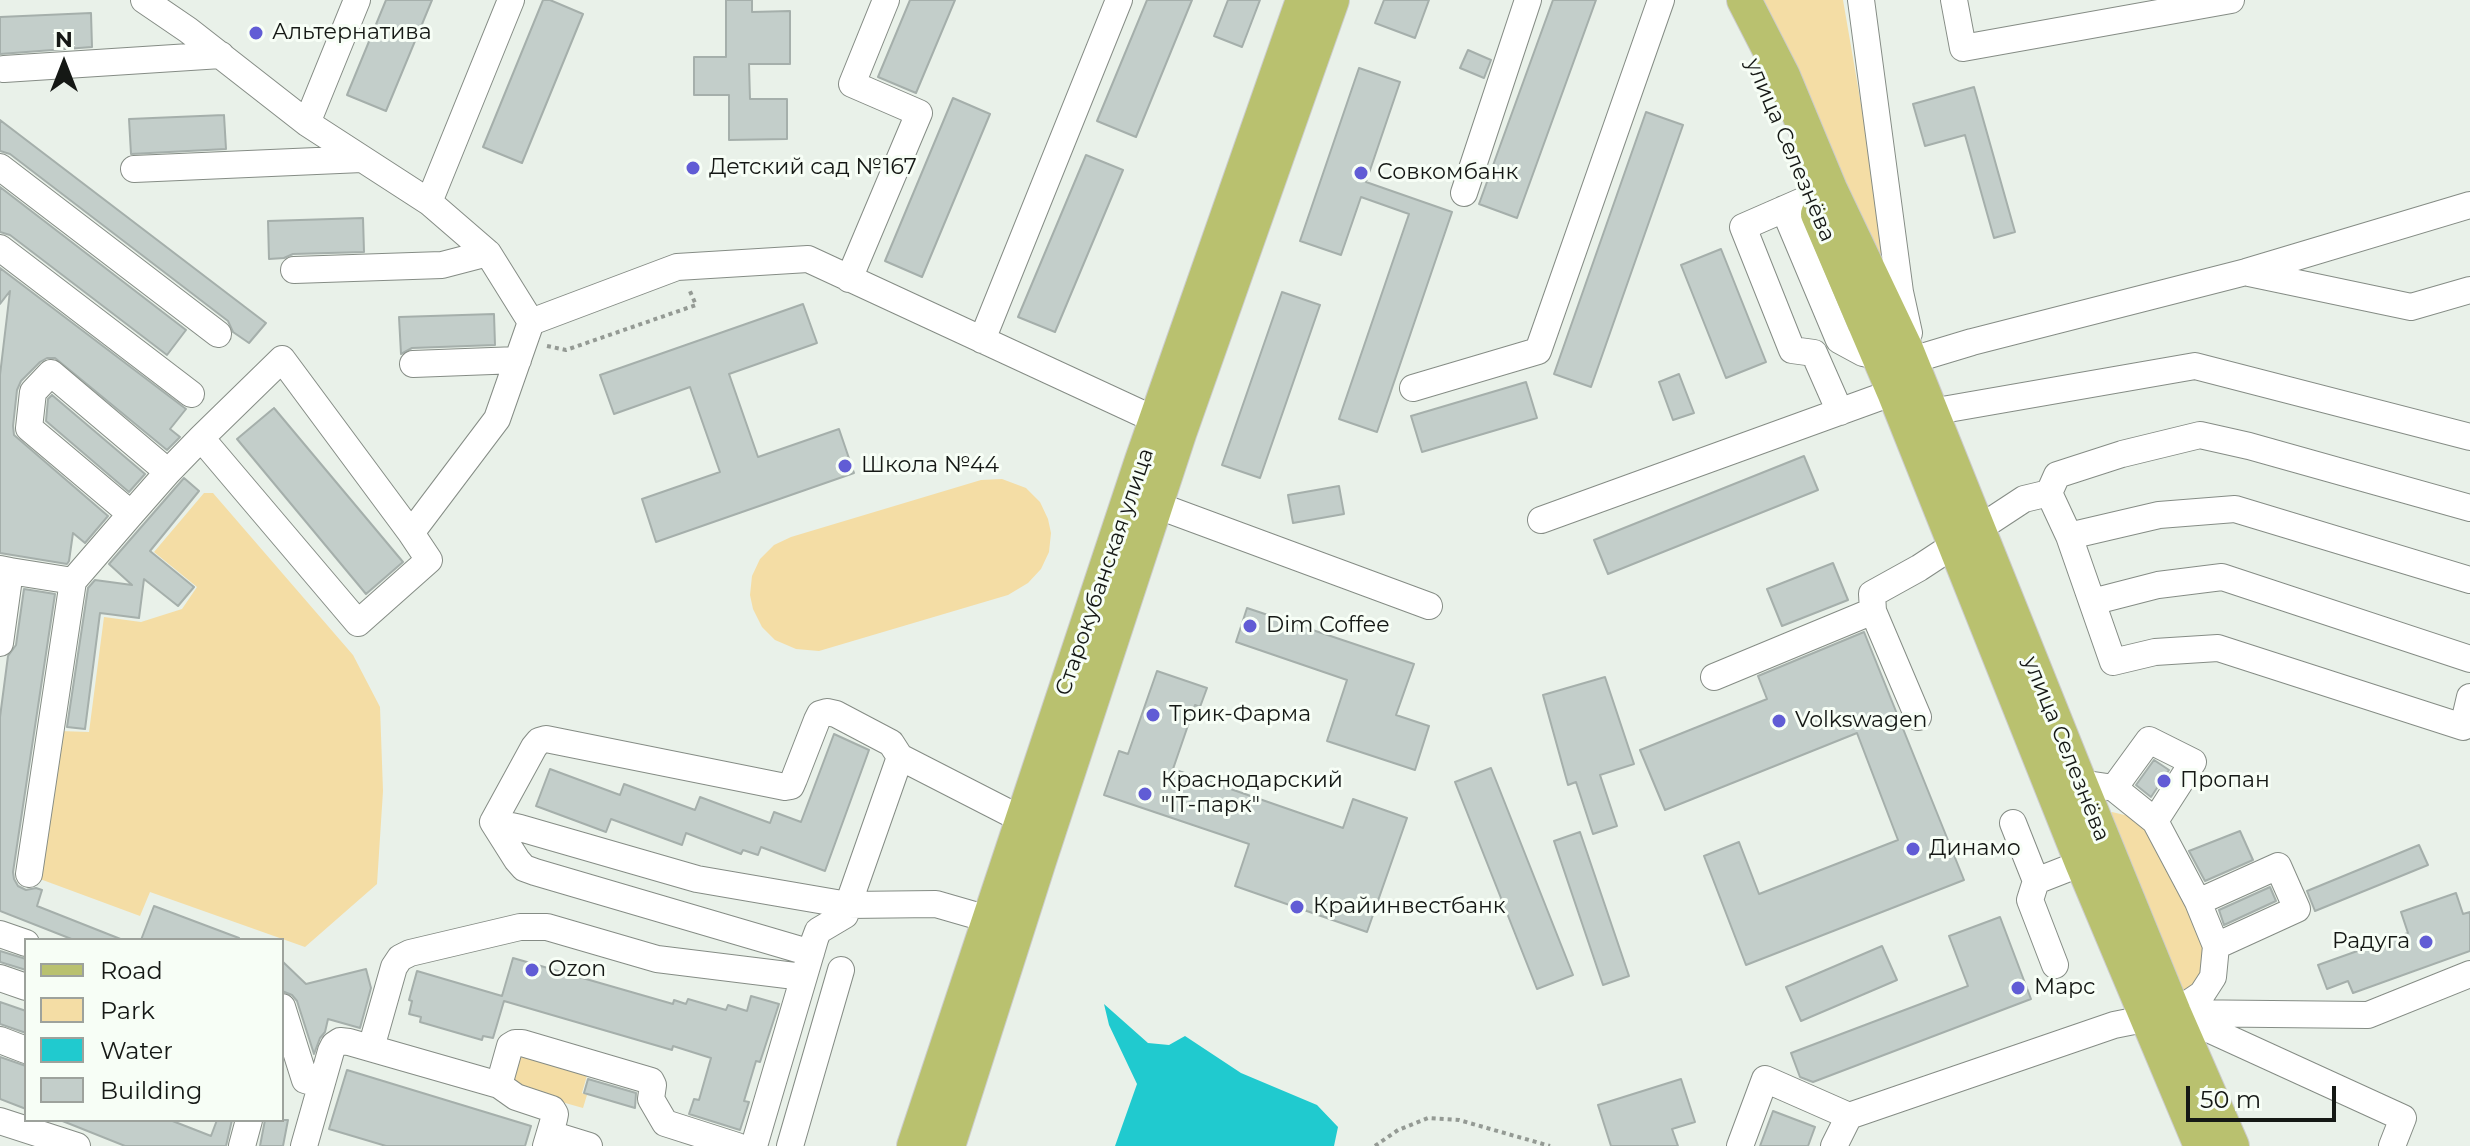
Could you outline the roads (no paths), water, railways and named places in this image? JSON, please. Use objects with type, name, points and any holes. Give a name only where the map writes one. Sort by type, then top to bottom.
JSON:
[{"type":"main road","name":"Старокубанская улица","points":[[948,1146],[1156,505],[1168,426],[1303,0]]},
{"type":"main road","name":"Старокубанская улица","points":[[914,1146],[1021,819],[1332,0]]},
{"type":"main road","name":"улица Селезнёва","points":[[1718,0],[1760,78],[1809,199],[1931,412],[1966,537]]},
{"type":"main road","name":"улица Селезнёва","points":[[1744,0],[1783,76],[1809,199],[1882,265],[1898,355],[1894,392],[1966,537],[2161,1016],[2201,1146]]},
{"type":"main road","name":"улица Селезнёва","points":[[2067,788],[2082,863],[2232,1146]]},
{"type":"street","points":[[144,0],[221,55],[307,123],[429,202],[488,253],[525,341],[497,419],[411,533]]},
{"type":"street","points":[[307,123],[357,0]]},
{"type":"street","points":[[429,202],[511,0]]},
{"type":"street","points":[[849,279],[919,113],[852,84],[886,0]]},
{"type":"street","points":[[982,340],[1119,0]]},
{"type":"street","points":[[1464,193],[1528,0]]},
{"type":"street","points":[[1413,388],[1538,351],[1661,0]]},
{"type":"street","name":"улица Селезнёва","points":[[1861,0],[1882,265]]},
{"type":"street","points":[[1954,0],[1963,48],[2231,0]]},
{"type":"street","points":[[4,69],[221,55]]},
{"type":"street","points":[[134,169],[362,159]]},
{"type":"street","points":[[0,167],[218,334]]},
{"type":"street","points":[[1840,412],[1814,353],[1792,350],[1743,227],[1809,199],[1839,340],[1863,353],[1898,355],[1972,342],[2246,272],[2470,205]]},
{"type":"street","points":[[0,248],[191,394]]},
{"type":"street","points":[[294,270],[442,265],[488,253]]},
{"type":"street","points":[[413,364],[525,341],[677,267],[808,259],[1168,426]]},
{"type":"street","points":[[2246,272],[2411,307],[2470,290]]},
{"type":"street","points":[[29,874],[73,581],[168,472],[201,438],[282,359],[429,560],[358,623],[201,438]]},
{"type":"street","points":[[1931,412],[2195,366],[2470,437]]},
{"type":"street","points":[[131,514],[29,428],[33,392],[51,373],[168,472]]},
{"type":"street","points":[[1541,520],[1894,392]]},
{"type":"street","points":[[2470,508],[2200,435],[2122,454],[2057,475],[2049,493],[2069,536],[2113,662],[2155,652],[2218,648],[2463,727],[2470,697]]},
{"type":"street","points":[[1918,717],[1873,611],[1872,594],[1919,568],[2024,499],[2049,493]]},
{"type":"street","points":[[1156,505],[1429,606]]},
{"type":"street","points":[[2069,536],[2159,515],[2235,509],[2470,580]]},
{"type":"street","points":[[0,643],[5,570],[73,581]]},
{"type":"street","points":[[2092,602],[2158,585],[2222,577],[2470,659]]},
{"type":"street","points":[[1714,677],[1873,611]]},
{"type":"street","points":[[493,822],[539,741],[546,739],[785,787],[791,786],[820,714],[827,712],[891,743],[900,757],[1021,819]]},
{"type":"street","points":[[2114,788],[2149,740],[2193,762],[2155,821]]},
{"type":"street","points":[[754,1146],[788,1015],[818,931],[845,915],[900,757]]},
{"type":"street","points":[[2067,788],[2114,788],[2155,821],[2198,902],[2216,946],[2213,977],[2202,994],[2161,1016]]},
{"type":"street","points":[[493,822],[697,879],[848,905],[936,904],[988,919]]},
{"type":"street","points":[[493,822],[524,868],[807,965]]},
{"type":"street","points":[[2013,823],[2036,881],[2030,900],[2055,965]]},
{"type":"street","points":[[2036,881],[2082,863]]},
{"type":"street","points":[[2198,902],[2278,866],[2297,909],[2216,946]]},
{"type":"street","points":[[371,1048],[394,967],[400,958],[520,927],[547,927],[657,959],[807,965]]},
{"type":"street","points":[[0,934],[24,942]]},
{"type":"street","points":[[790,1146],[841,970]]},
{"type":"street","points":[[1740,1146],[1765,1079],[1849,1116],[2114,1025],[2161,1016],[2368,1015],[2470,974]]},
{"type":"street","points":[[0,978],[24,986]]},
{"type":"street","points":[[284,1013],[305,1080],[321,1085]]},
{"type":"street","points":[[2161,1016],[2403,1118],[2392,1146]]},
{"type":"street","points":[[0,1040],[24,1049]]},
{"type":"street","points":[[304,1146],[334,1045],[340,1041],[499,1085],[516,1097],[552,1109],[555,1114],[548,1140],[589,1146]]},
{"type":"street","points":[[499,1085],[510,1046],[522,1043],[647,1079],[653,1085],[651,1099],[645,1103],[665,1123],[737,1146]]},
{"type":"street","points":[[1834,1146],[1849,1116]]},
{"type":"street","points":[[0,1121],[77,1146]]},
{"type":"street","points":[[242,1146],[248,1122]]},
{"type":"street","points":[[0,1138],[29,1146]]},
{"type":"water","points":[[1104,1004],[1148,1043],[1169,1045],[1185,1036],[1241,1073],[1317,1105],[1338,1127],[1334,1146],[1115,1146],[1137,1084],[1109,1025]]},
{"type":"place","name":"Альтернатива","points":[[256,33]]},
{"type":"place","name":"Детский сад №167","points":[[693,168]]},
{"type":"place","name":"Совкомбанк","points":[[1361,173]]},
{"type":"place","name":"Школа №44","points":[[845,466]]},
{"type":"place","name":"Dim Coffee","points":[[1250,626]]},
{"type":"place","name":"Трик-Фарма","points":[[1153,715]]},
{"type":"place","name":"Volkswagen","points":[[1779,721]]},
{"type":"place","name":"Пропан","points":[[2164,781]]},
{"type":"place","name":"Краснодарский \"IT-парк\"","points":[[1145,794]]},
{"type":"place","name":"Динамо","points":[[1913,849]]},
{"type":"place","name":"Крайинвестбанк","points":[[1297,907]]},
{"type":"place","name":"Радуга","points":[[2426,942]]},
{"type":"place","name":"Ozon","points":[[532,970]]},
{"type":"place","name":"Марс","points":[[2018,988]]}]
